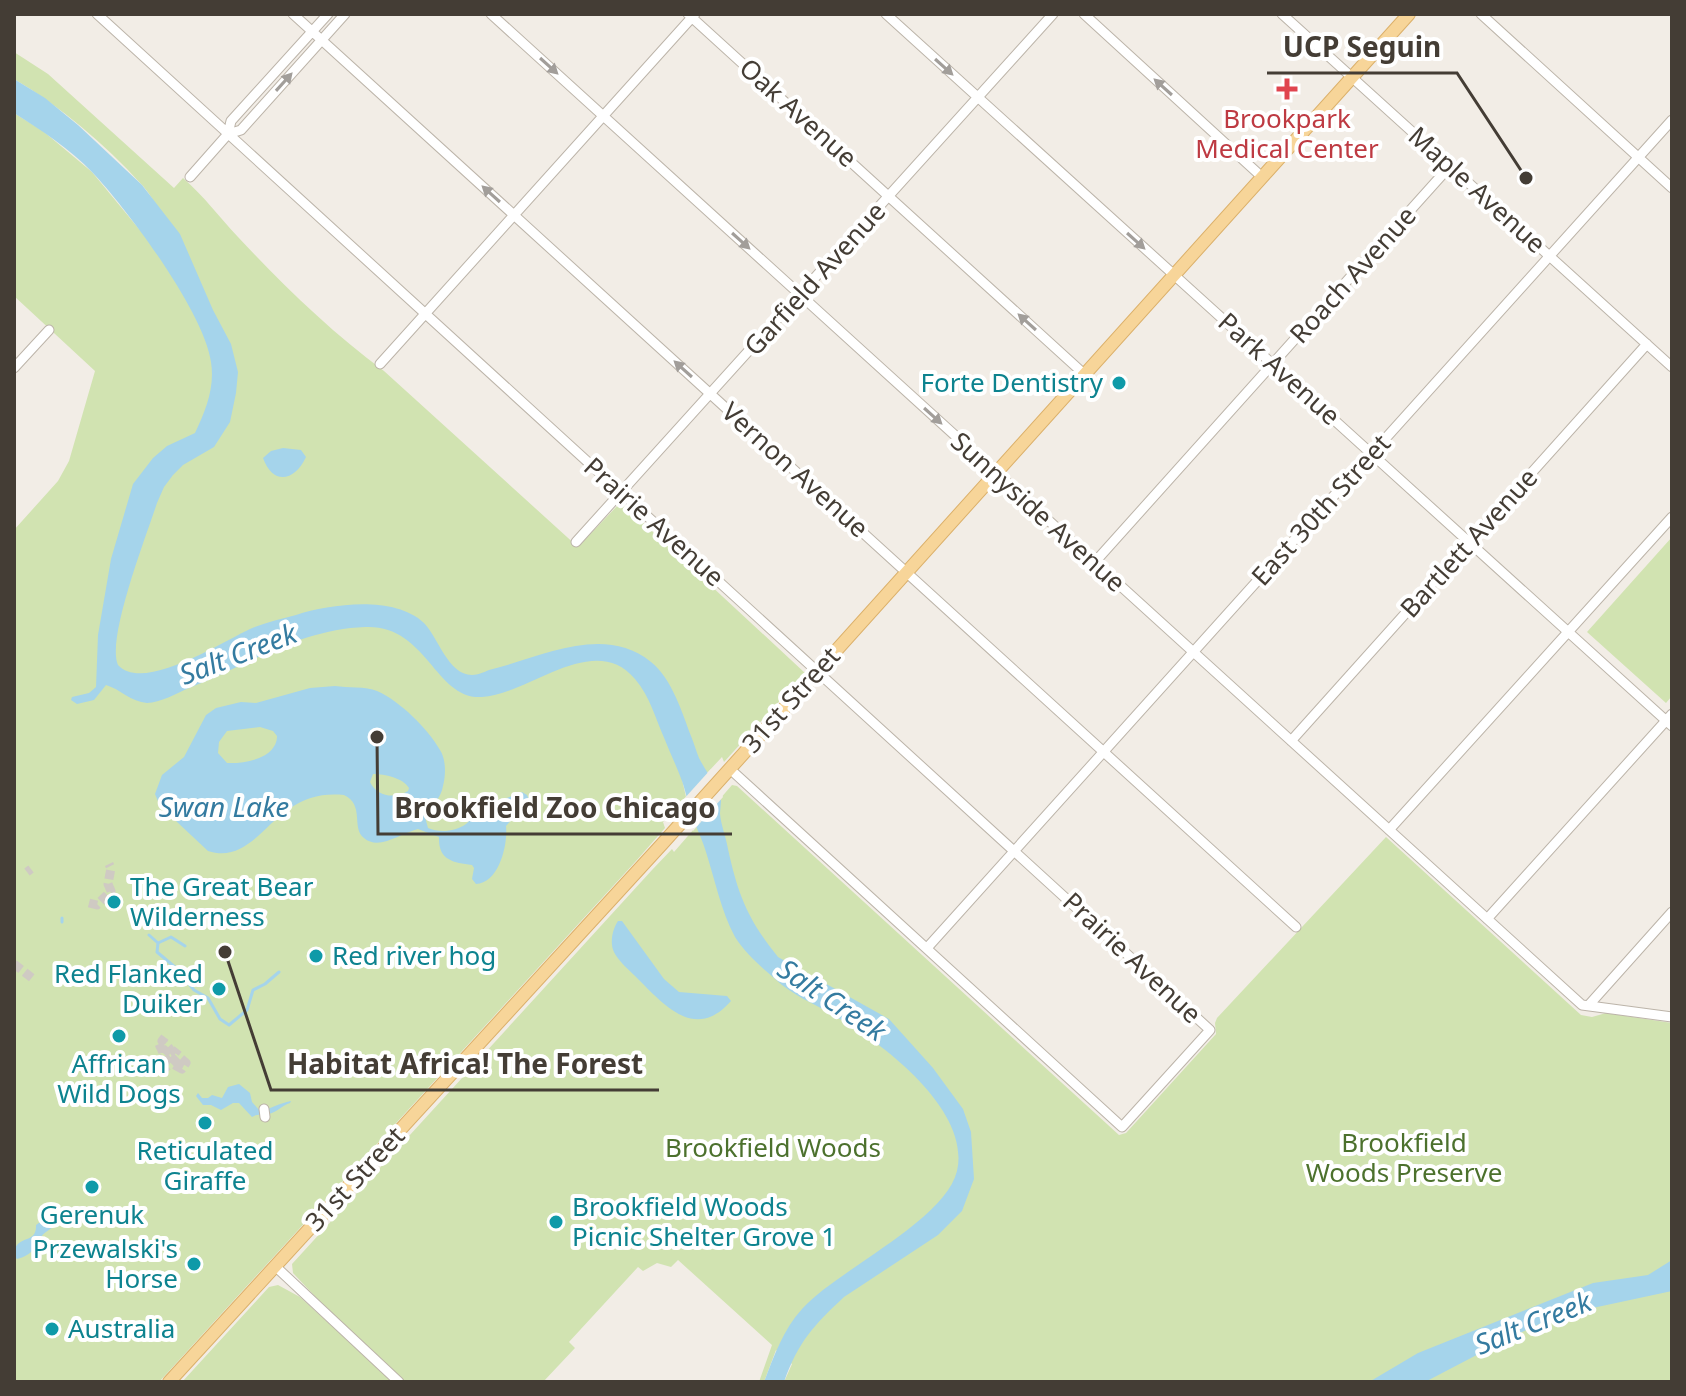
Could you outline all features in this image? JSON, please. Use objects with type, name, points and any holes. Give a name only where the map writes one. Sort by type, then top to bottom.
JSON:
[{"type":"main road","name":"31st Street","points":[[169,1382],[663,843],[1409,14]]},
{"type":"street","name":"Prairie Avenue","points":[[97,14],[1210,1030],[1122,1127],[927,948]]},
{"type":"street","name":"Vernon Avenue","points":[[293,14],[1296,927]]},
{"type":"street","points":[[190,177],[228,134],[231,121],[328,14]]},
{"type":"street","points":[[228,134],[241,130],[345,14]]},
{"type":"street","name":"Sunnyside Avenue","points":[[491,14],[1192,653],[1582,1005],[1588,1006]]},
{"type":"street","name":"Park Avenue","points":[[886,14],[1670,720]]},
{"type":"street","name":"Garfield Avenue","points":[[576,542],[1053,14]]},
{"type":"street","points":[[1084,14],[1262,177]]},
{"type":"street","name":"Maple Avenue","points":[[1282,14],[1672,367]]},
{"type":"street","points":[[1481,14],[1672,188]]},
{"type":"street","points":[[380,364],[692,15]]},
{"type":"street","name":"Oak Avenue","points":[[692,15],[1084,374]]},
{"type":"street","name":"East 30th Street","points":[[927,948],[1672,120]]},
{"type":"street","name":"Roach Avenue","points":[[1094,563],[1450,166]]},
{"type":"street","points":[[14,368],[49,330]]},
{"type":"street","name":"Bartlett Avenue","points":[[1291,741],[1647,344]]},
{"type":"street","points":[[1389,830],[1672,517]]},
{"type":"street","points":[[1487,919],[1670,720]]},
{"type":"street","points":[[730,769],[927,948]]},
{"type":"street","points":[[1588,1006],[1672,912]]},
{"type":"street","points":[[1588,1006],[1672,1017]]},
{"type":"street","points":[[275,1266],[399,1382]]},
{"type":"green space","points":[[14,52],[48,74],[174,188],[183,178],[308,307],[384,371],[578,547],[618,505],[626,507],[805,673],[724,762],[722,757],[708,772],[682,779],[686,797],[663,822],[665,828],[159,1382],[14,1382],[14,530],[58,481],[69,461],[95,371],[14,296],[14,113],[43,131],[92,172],[139,229],[160,210],[144,187],[97,140],[48,101],[14,79]]},
{"type":"green space","points":[[1672,537],[1672,696],[1666,703],[1587,632]]},
{"type":"green space","name":"Brookfield Woods Preserve","points":[[732,785],[737,786],[1119,1135],[1126,1133],[1216,1034],[1217,1018],[1386,837],[1581,1015],[1592,1017],[1606,1013],[1672,1023],[1672,1382],[784,1382],[792,1364],[776,1350],[764,1382],[759,1382],[772,1345],[678,1260],[671,1267],[657,1263],[643,1271],[638,1267],[569,1342],[575,1348],[543,1382],[405,1382],[338,1321],[293,1273],[292,1264],[652,870],[672,849],[674,852]]},
{"type":"green space","points":[[278,1285],[300,1297],[393,1382],[182,1382],[269,1287]]},
{"type":"water","name":"Salt Creek","points":[[14,79],[45,98],[78,125],[142,185],[180,234],[231,344],[238,372],[230,422],[214,447],[183,465],[173,475],[157,503],[122,610],[116,652],[118,665],[130,672],[163,669],[261,625],[310,611],[362,604],[396,608],[411,614],[429,629],[456,669],[472,675],[571,647],[613,645],[632,651],[658,669],[676,696],[699,758],[715,784],[721,801],[721,822],[740,894],[768,944],[778,957],[889,1019],[933,1068],[963,1109],[971,1132],[974,1179],[962,1211],[938,1235],[833,1307],[801,1345],[784,1382],[764,1382],[784,1334],[795,1317],[818,1294],[912,1226],[948,1190],[957,1171],[958,1148],[951,1126],[938,1103],[921,1082],[879,1045],[782,985],[740,944],[726,917],[682,781],[652,708],[635,679],[619,666],[600,661],[581,663],[500,694],[482,697],[466,695],[453,687],[403,637],[386,629],[365,627],[341,629],[297,641],[157,701],[141,702],[106,685],[94,700],[77,704],[71,700],[96,687],[98,635],[111,559],[133,484],[153,458],[167,446],[195,433],[209,398],[212,371],[195,317],[162,262],[92,172],[65,148],[14,113]]},
{"type":"water","points":[[283,448],[301,450],[306,457],[296,471],[284,477],[272,473],[263,458],[271,451]]},
{"type":"water","name":"Swan Lake","points":[[335,686],[377,691],[413,716],[428,733],[442,754],[445,772],[440,795],[425,817],[428,828],[432,830],[457,829],[491,804],[522,792],[527,795],[529,800],[506,826],[503,852],[491,877],[476,884],[472,879],[472,865],[448,859],[441,851],[439,837],[418,829],[383,842],[370,842],[360,834],[354,805],[344,795],[322,795],[302,801],[243,847],[221,853],[208,851],[160,806],[155,794],[162,775],[184,757],[206,715],[216,708],[241,702],[256,703],[310,688]],"holes":[[[260,727],[273,731],[277,736],[276,744],[266,754],[251,761],[227,763],[218,753],[219,742],[227,731]],[[373,774],[398,779],[409,788],[408,791],[392,796],[382,794],[370,782]]]},
{"type":"water","points":[[618,921],[622,921],[664,979],[679,992],[727,996],[731,1001],[718,1013],[706,1018],[682,1016],[671,1009],[615,955],[612,938]]},
{"type":"water","points":[[239,1084],[250,1093],[252,1102],[260,1111],[291,1101],[272,1113],[252,1117],[239,1103],[221,1110],[203,1105],[196,1096],[198,1093],[202,1098],[212,1095],[222,1098],[228,1087]]},
{"type":"water","points":[[50,1215],[56,1224],[42,1235],[29,1253],[17,1259],[14,1256],[18,1244],[33,1235],[36,1225]]},
{"type":"water","name":"Salt Creek","points":[[1672,1260],[1672,1291],[1560,1315],[1425,1382],[1369,1382],[1418,1353],[1593,1283],[1648,1275]]},
{"type":"pier","points":[[711,769],[723,797],[693,831],[683,800]]},
{"type":"waterway","points":[[149,935],[158,943],[157,952],[176,968],[194,990],[208,998],[220,1019],[229,1025],[247,1010],[253,990],[279,972]]},
{"type":"waterway","points":[[158,943],[171,937],[185,946]]},
{"type":"tunnel","points":[[89,903],[97,905],[111,891],[108,884],[109,864]]},
{"type":"tunnel","points":[[27,872],[31,869]]},
{"type":"tunnel","points":[[14,964],[32,978]]},
{"type":"tunnel","points":[[164,1054],[169,1048],[162,1041],[165,1037]]},
{"type":"tunnel","points":[[159,1044],[167,1061],[182,1069],[186,1063],[178,1056]]},
{"type":"tunnel","points":[[164,1057],[154,1068],[158,1075],[178,1056],[175,1053],[178,1049]]},
{"type":"place","name":"Brookpark Medical Center","points":[[1287,89]]},
{"type":"place","name":"UCP Seguin","points":[[1526,178]]},
{"type":"place","name":"Forte Dentistry","points":[[1119,383]]},
{"type":"place","name":"Brookfield Zoo Chicago","points":[[377,737]]},
{"type":"place","name":"The Great Bear Wilderness","points":[[114,902]]},
{"type":"place","name":"Habitat Africa! The Forest","points":[[225,952]]},
{"type":"place","name":"Red river hog","points":[[316,956]]},
{"type":"place","name":"Red Flanked Duiker","points":[[219,989]]},
{"type":"place","name":"Affrican Wild Dogs","points":[[119,1036]]},
{"type":"place","name":"Reticulated Giraffe","points":[[205,1123]]},
{"type":"place","name":"Gerenuk","points":[[92,1187]]},
{"type":"place","name":"Brookfield Woods Picnic Shelter Grove 1","points":[[556,1222]]},
{"type":"place","name":"Przewalski's Horse","points":[[194,1264]]},
{"type":"place","name":"Australia","points":[[52,1329]]},
{"type":"park label","name":"Brookfield Woods","points":[[773,1148]]}]
